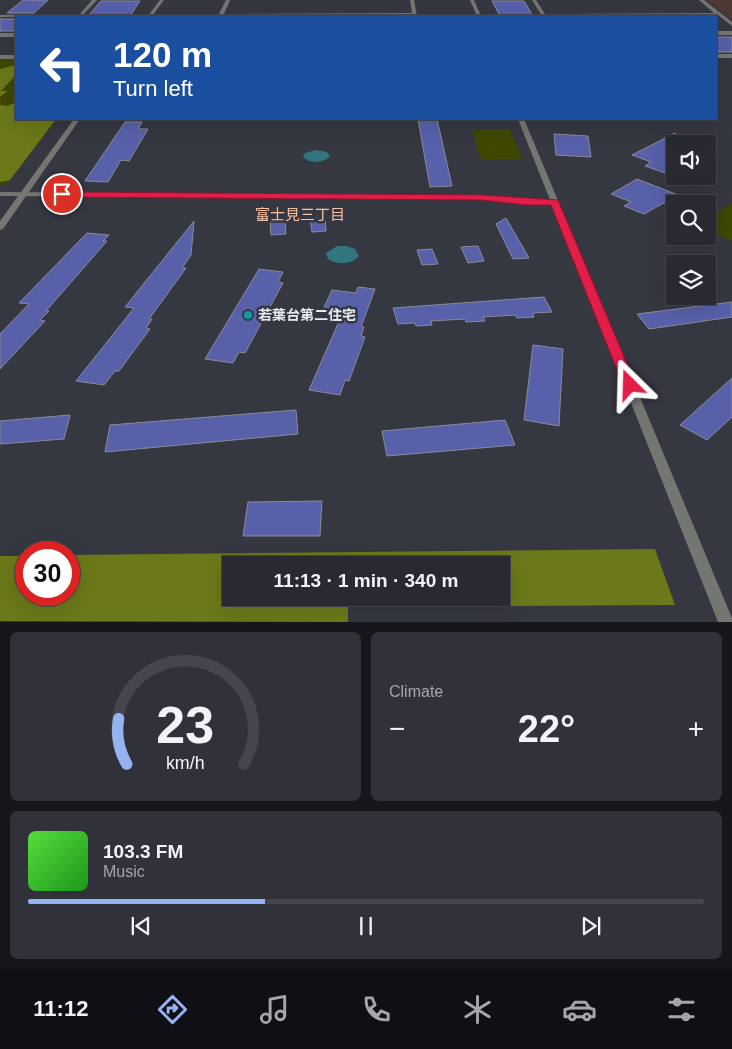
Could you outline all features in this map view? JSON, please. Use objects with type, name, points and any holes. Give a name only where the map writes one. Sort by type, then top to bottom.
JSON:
[{"type":"street","points":[[82,15],[95,0]]},
{"type":"street","points":[[151,15],[162,0]]},
{"type":"street","points":[[221,15],[228,0]]},
{"type":"street","points":[[412,0],[414,15]]},
{"type":"street","points":[[472,0],[479,15]]},
{"type":"street","points":[[534,0],[543,15]]},
{"type":"street","points":[[701,0],[732,24]]},
{"type":"street","points":[[632,15],[719,14]]},
{"type":"street","points":[[0,16],[15,16]]},
{"type":"street","points":[[717,34],[732,33]]},
{"type":"street","points":[[0,35],[15,35]]},
{"type":"street","points":[[717,56],[732,56]]},
{"type":"street","points":[[0,57],[15,57]]},
{"type":"street","points":[[0,227],[76,120]]},
{"type":"street","points":[[521,120],[726,622]]},
{"type":"street","points":[[0,194],[482,198],[526,202],[555,202]]},
{"type":"shaded area","points":[[707,0],[732,0],[732,20]]},
{"type":"green space","points":[[0,60],[15,60],[15,120],[56,120],[5,186],[0,186]]},
{"type":"green space","points":[[15,65],[15,76],[1,91],[8,91],[0,97],[0,69]]},
{"type":"green space","points":[[15,102],[15,120],[55,120],[10,180],[0,182],[0,105],[7,106]]},
{"type":"green space","points":[[510,129],[522,159],[481,159],[472,130]]},
{"type":"green space","points":[[732,203],[732,241],[716,234],[716,214]]},
{"type":"green space","points":[[655,549],[675,605],[348,607],[348,622],[0,621],[0,556],[15,556],[15,606],[80,606],[80,555]]},
{"type":"water","points":[[316,150],[327,152],[330,157],[316,162],[309,161],[303,157],[305,153]]},
{"type":"water","points":[[337,246],[347,246],[355,249],[359,256],[352,261],[340,263],[328,259],[326,253]]},
{"type":"building","points":[[23,0],[48,0],[34,13],[7,13]]},
{"type":"building","points":[[101,1],[140,1],[131,15],[89,15]]},
{"type":"building","points":[[492,1],[524,1],[532,15],[499,15]]},
{"type":"building","points":[[0,19],[15,19],[15,31],[0,31]]},
{"type":"building","points":[[717,37],[732,37],[732,52],[717,52]]},
{"type":"building","points":[[418,120],[437,120],[452,186],[430,187]]},
{"type":"building","points":[[125,122],[142,122],[138,129],[148,129],[129,161],[121,160],[108,182],[85,181]]},
{"type":"building","points":[[554,134],[588,136],[591,157],[556,155]]},
{"type":"building","points":[[666,138],[666,172],[645,166],[651,162],[632,155]]},
{"type":"building","points":[[637,179],[678,195],[666,195],[666,202],[644,214],[624,206],[631,202],[611,194]]},
{"type":"building","points":[[310,218],[325,218],[326,231],[312,232]]},
{"type":"building","points":[[506,218],[529,258],[513,259],[496,224]]},
{"type":"building","points":[[285,220],[286,234],[271,235],[270,221]]},
{"type":"building","points":[[194,221],[191,255],[182,268],[186,268],[149,319],[152,319],[146,328],[150,329],[119,371],[115,371],[104,385],[76,381],[134,308],[125,307]]},
{"type":"building","points":[[87,233],[109,235],[103,241],[107,241],[46,311],[49,311],[40,320],[45,321],[0,369],[0,334],[29,304],[19,303]]},
{"type":"building","points":[[478,246],[484,261],[468,263],[461,247]]},
{"type":"building","points":[[432,249],[438,264],[422,265],[417,250]]},
{"type":"building","name":"若葉台第二住宅","points":[[259,269],[283,272],[278,282],[283,283],[245,353],[239,352],[233,363],[205,359]]},
{"type":"building","points":[[358,287],[375,289],[361,327],[364,327],[361,336],[365,337],[349,381],[345,380],[340,395],[309,390],[344,310],[324,307],[332,290],[356,293]]},
{"type":"building","points":[[544,297],[552,312],[533,313],[534,317],[517,318],[515,315],[483,317],[485,321],[466,322],[465,319],[431,321],[432,325],[398,324],[393,308]]},
{"type":"building","points":[[732,302],[732,317],[649,329],[637,314],[716,305]]},
{"type":"building","points":[[533,345],[563,349],[559,426],[524,420]]},
{"type":"building","points":[[732,378],[732,417],[707,440],[680,425]]},
{"type":"building","points":[[296,410],[298,434],[105,452],[110,425]]},
{"type":"building","points":[[70,415],[64,439],[0,444],[0,421]]},
{"type":"building","points":[[505,420],[515,445],[387,456],[382,431]]},
{"type":"building","points":[[322,501],[320,536],[243,536],[248,502]]},
{"type":"place","name":"若葉台第二住宅","points":[[248,315]]},
{"type":"district","name":"富士見三丁目","points":[[300,215]]},
{"type":"route","points":[[62,194],[482,198],[526,202],[555,202],[630,385]]}]
